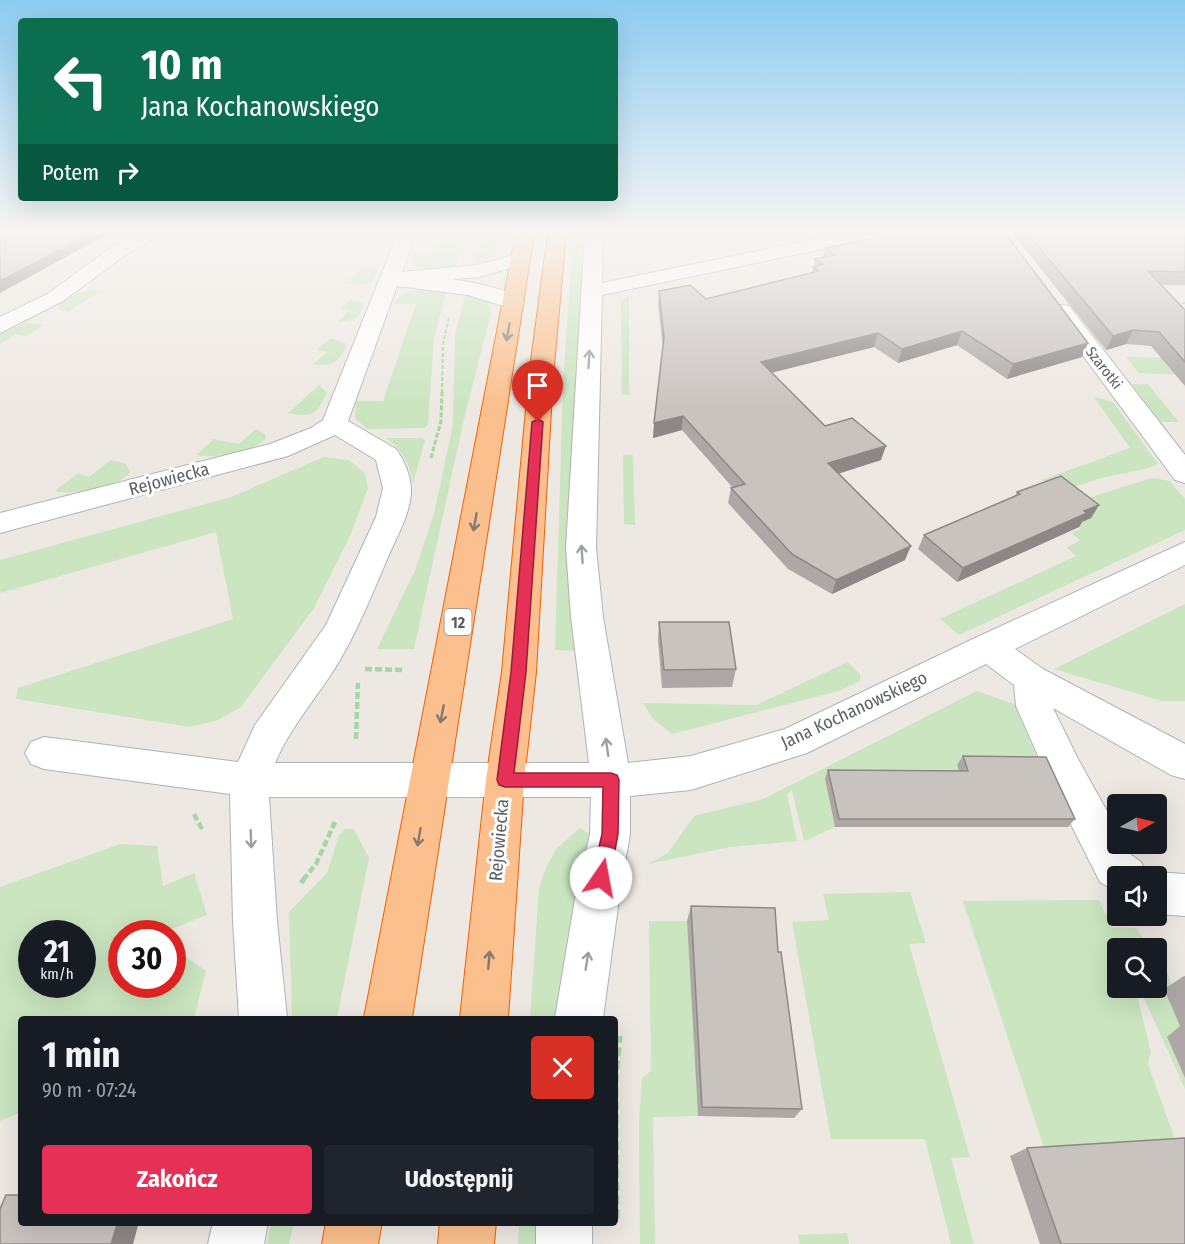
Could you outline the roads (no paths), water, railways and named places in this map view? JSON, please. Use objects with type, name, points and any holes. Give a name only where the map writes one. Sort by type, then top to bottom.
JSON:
[{"type":"highway","name":"12","points":[[388,1016],[515,291]]},
{"type":"highway","name":"Rejowiecka","points":[[484,1016],[505,780],[519,672],[541,376],[550,291]]},
{"type":"highway","points":[[350,1244],[353,1226]]},
{"type":"highway","points":[[466,1244],[468,1226]]},
{"type":"street","points":[[0,326],[64,291]]},
{"type":"street","points":[[263,1016],[255,921],[249,780],[268,736],[320,663],[341,629],[391,517],[397,488],[392,465],[387,455],[334,424],[384,291]]},
{"type":"street","points":[[483,291],[513,303]]},
{"type":"street","points":[[579,1016],[597,899],[610,834],[611,780],[587,617],[581,548],[592,291]]},
{"type":"street","name":"Szarotki","points":[[1046,291],[1185,474]]},
{"type":"street","name":"Rejowiecka","points":[[0,522],[279,450],[320,434],[334,424]]},
{"type":"street","name":"Jana Kochanowskiego","points":[[428,780],[648,779],[691,773],[794,742],[1185,552]]},
{"type":"street","points":[[987,647],[1031,679],[1185,763]]},
{"type":"street","points":[[1031,679],[1034,706],[1064,771],[1114,866]]},
{"type":"street","points":[[44,753],[249,780],[428,780]]},
{"type":"street","points":[[1167,894],[1185,896]]},
{"type":"street","points":[[236,1244],[240,1226]]},
{"type":"street","points":[[564,1226],[564,1244]]}]
